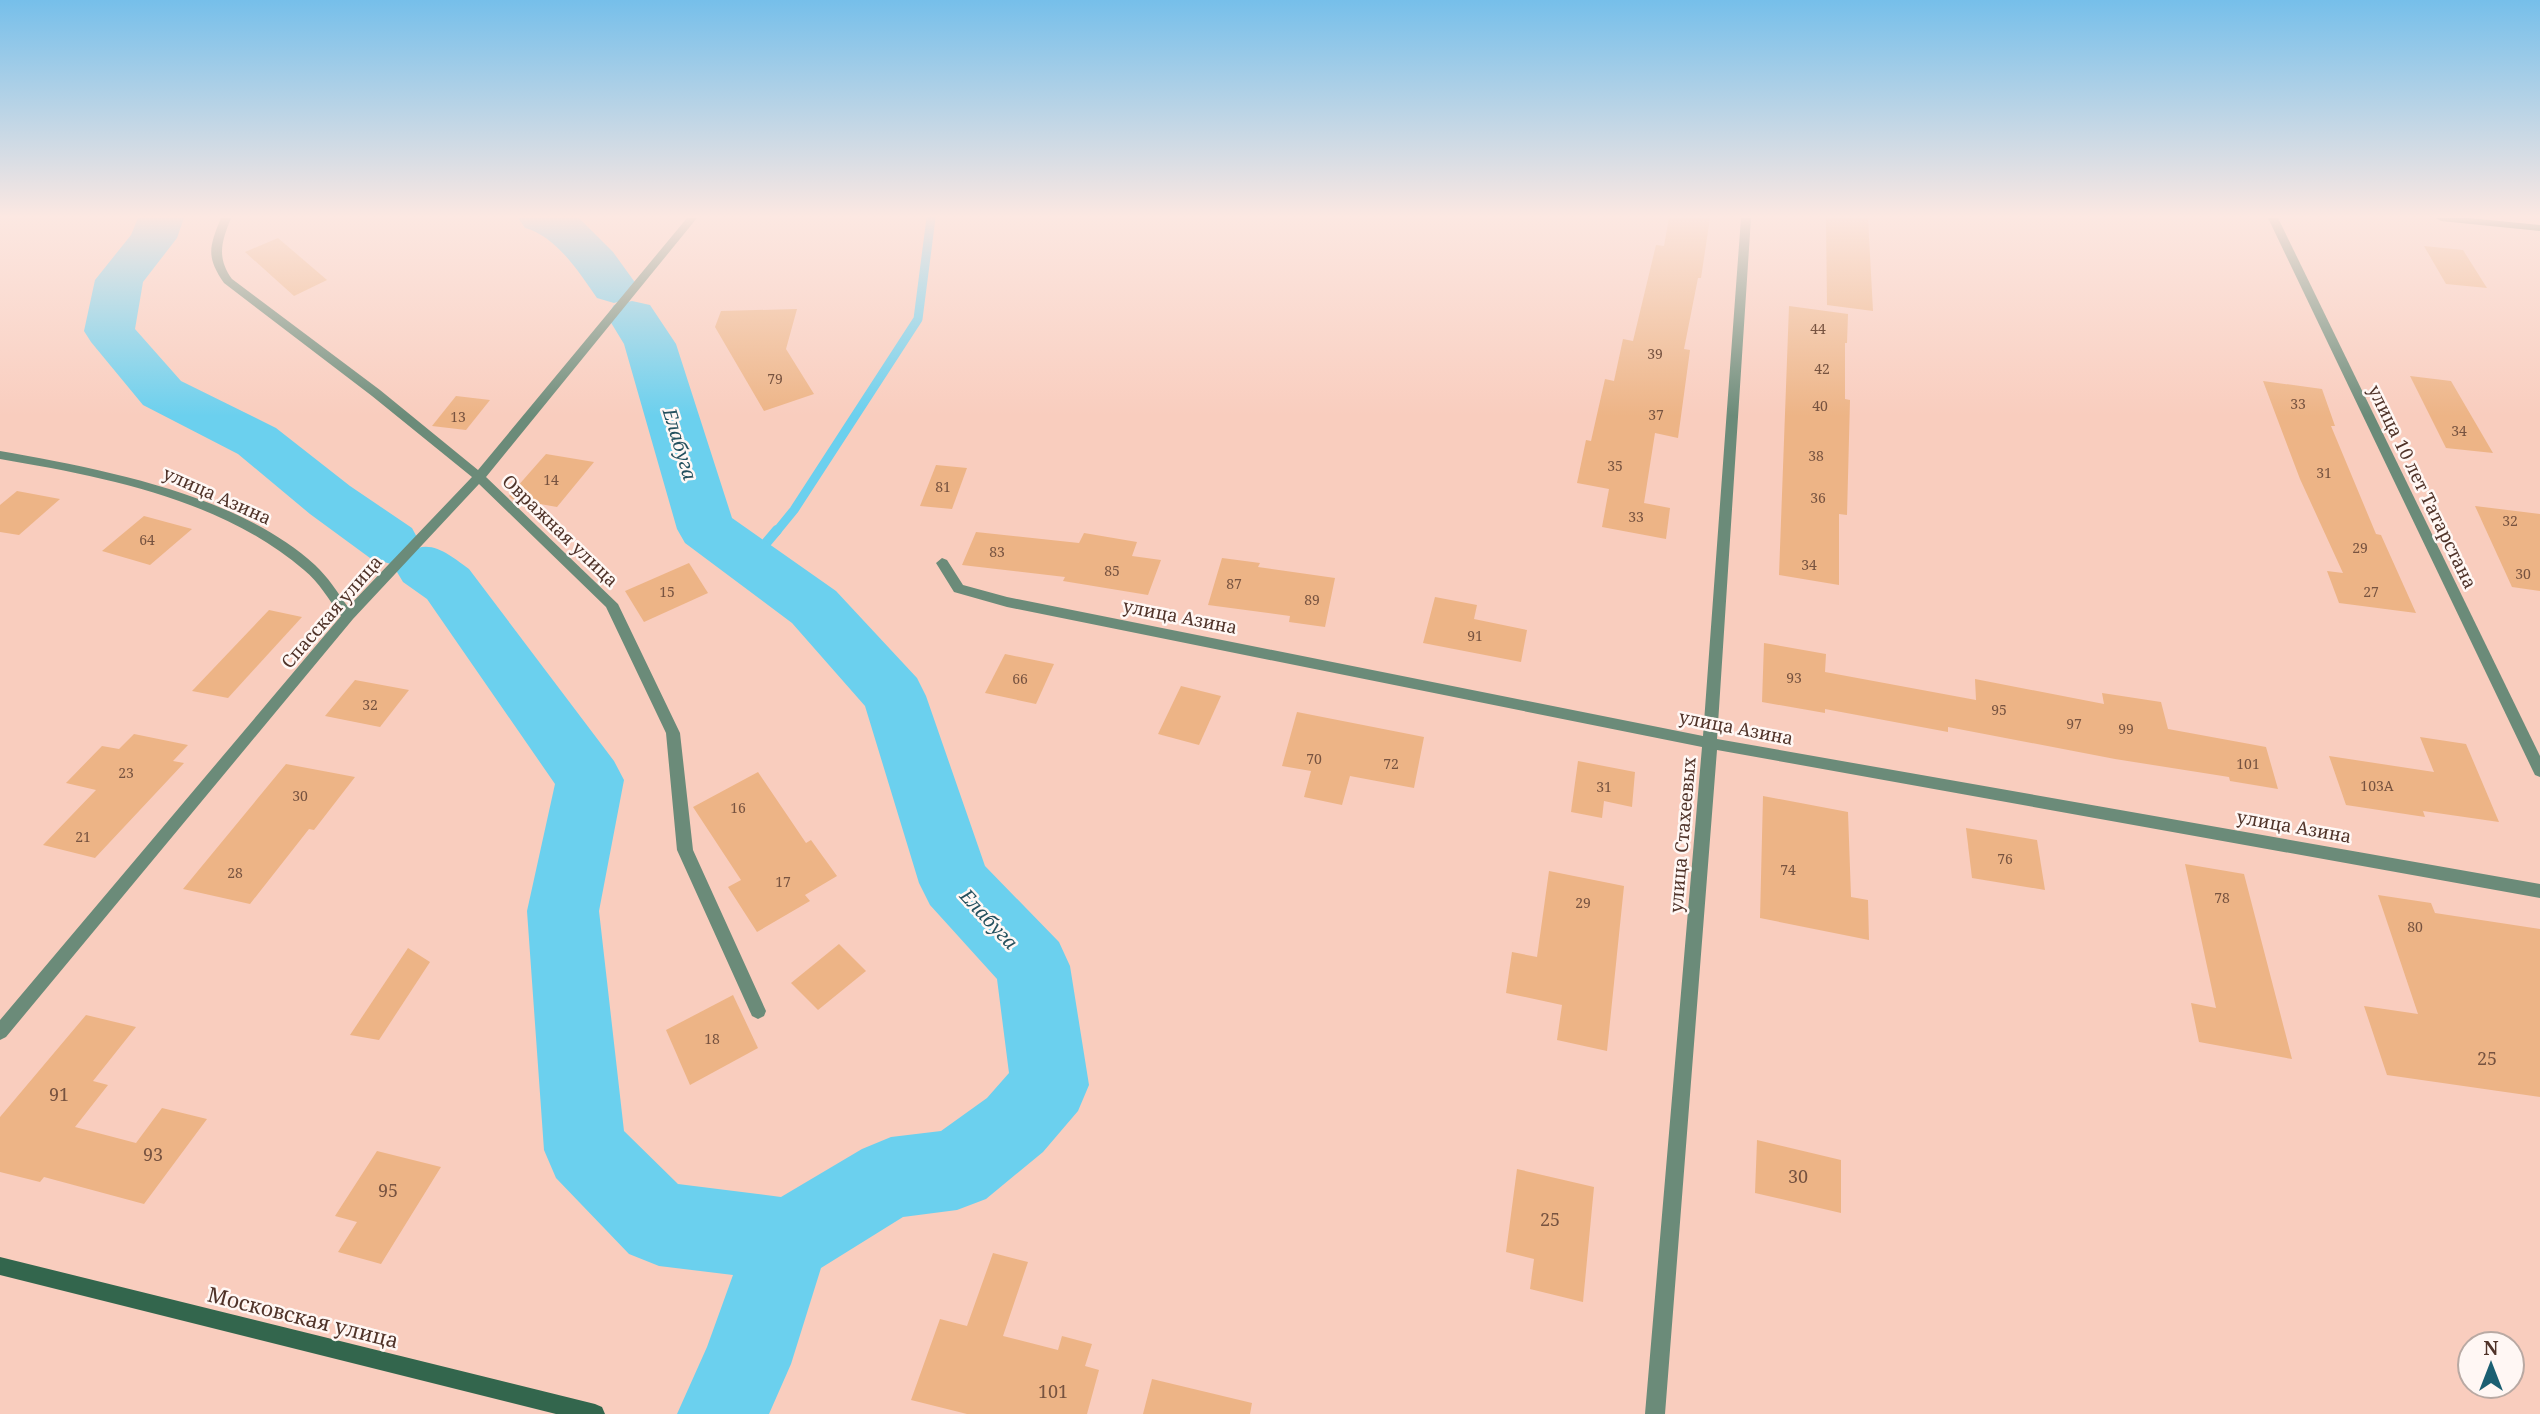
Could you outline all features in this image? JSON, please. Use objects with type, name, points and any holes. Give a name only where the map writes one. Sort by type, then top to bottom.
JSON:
[{"type":"main road","name":"Московская улица","points":[[0,1266],[595,1414]]},
{"type":"street","name":"Овражная улица","points":[[232,284],[376,393],[479,477],[611,604],[673,733],[685,850],[758,1011]]},
{"type":"street","name":"Спасская улица","points":[[0,1031],[348,616],[479,477],[638,284]]},
{"type":"street","name":"улица Стахеевых","points":[[1655,1414],[1710,743],[1741,284]]},
{"type":"street","name":"улица 10 лет Татарстана","points":[[2305,284],[2540,771]]},
{"type":"street","name":"улица Азина","points":[[0,455],[167,491],[250,528],[309,567],[348,616]]},
{"type":"street","name":"улица Азина","points":[[942,564],[960,589],[1007,602],[1710,743],[2540,891]]},
{"type":"building","points":[[281,284],[319,284],[294,296]]},
{"type":"building","points":[[1647,284],[1697,284],[1684,349],[1690,350],[1678,438],[1655,433],[1644,503],[1670,508],[1666,539],[1602,527],[1609,489],[1577,483],[1586,440],[1591,441],[1605,379],[1614,381],[1623,339],[1633,341]]},
{"type":"building","points":[[1827,284],[1872,284],[1873,311],[1827,305]]},
{"type":"building","points":[[2446,284],[2484,284],[2487,288]]},
{"type":"building","points":[[1789,306],[1848,314],[1845,343],[1845,399],[1850,400],[1847,515],[1839,514],[1839,585],[1779,575]]},
{"type":"building","points":[[797,309],[786,349],[814,394],[764,411],[715,327],[721,311]]},
{"type":"building","points":[[2410,376],[2451,381],[2493,453],[2446,448]]},
{"type":"building","points":[[2263,381],[2322,389],[2335,426],[2331,426],[2376,534],[2381,535],[2416,613],[2339,603],[2327,571],[2343,573],[2300,479]]},
{"type":"building","points":[[456,396],[490,400],[466,430],[432,426]]},
{"type":"building","points":[[546,454],[594,462],[557,507],[512,499],[509,496]]},
{"type":"building","points":[[936,465],[967,468],[952,509],[920,506]]},
{"type":"building","points":[[17,491],[60,499],[19,535],[0,532],[0,505]]},
{"type":"building","points":[[2475,506],[2540,514],[2540,591],[2512,587]]},
{"type":"building","points":[[144,516],[192,529],[150,565],[102,551]]},
{"type":"building","points":[[976,532],[1079,543],[1084,533],[1137,542],[1132,556],[1161,560],[1148,595],[1063,581],[1065,577],[962,565]]},
{"type":"building","points":[[1222,558],[1260,563],[1258,567],[1335,578],[1325,627],[1289,622],[1290,616],[1208,605]]},
{"type":"building","points":[[689,563],[708,593],[644,622],[625,591]]},
{"type":"building","points":[[1435,597],[1477,605],[1474,619],[1527,630],[1521,662],[1423,643]]},
{"type":"building","points":[[269,610],[302,617],[228,698],[192,691]]},
{"type":"building","points":[[1764,643],[1826,654],[1825,672],[1976,700],[1975,679],[2104,704],[2102,693],[2161,702],[2168,729],[2266,747],[2278,789],[2230,781],[2229,777],[2115,759],[1948,727],[1948,732],[1825,709],[1825,713],[1762,702]]},
{"type":"building","points":[[1005,654],[1054,664],[1036,704],[985,693]]},
{"type":"building","points":[[355,680],[409,690],[380,727],[325,716]]},
{"type":"building","points":[[1181,686],[1221,696],[1199,745],[1158,734]]},
{"type":"building","points":[[1297,712],[1424,737],[1414,788],[1350,776],[1342,805],[1304,797],[1311,771],[1282,766]]},
{"type":"building","points":[[134,734],[188,745],[173,761],[184,763],[95,858],[43,845],[96,790],[66,783],[102,746],[119,749]]},
{"type":"building","points":[[2420,737],[2466,744],[2499,822],[2423,811],[2425,817],[2346,805],[2329,756],[2434,772]]},
{"type":"building","points":[[1578,761],[1635,772],[1632,807],[1604,801],[1602,818],[1571,812]]},
{"type":"building","points":[[286,764],[355,777],[314,830],[309,829],[250,904],[183,889]]},
{"type":"building","points":[[758,772],[806,843],[811,840],[837,876],[805,895],[810,901],[757,932],[728,887],[741,880],[693,807]]},
{"type":"building","points":[[1763,796],[1848,812],[1851,897],[1868,900],[1869,940],[1760,918]]},
{"type":"building","points":[[1966,828],[2037,840],[2045,890],[1972,878]]},
{"type":"building","points":[[2185,864],[2244,874],[2292,1059],[2199,1042],[2191,1003],[2216,1008]]},
{"type":"building","points":[[1549,871],[1624,886],[1607,1051],[1557,1040],[1562,1005],[1506,993],[1512,952],[1537,957]]},
{"type":"building","points":[[2378,895],[2431,903],[2435,913],[2540,929],[2540,1097],[2387,1075],[2364,1006],[2418,1014]]},
{"type":"building","points":[[839,944],[866,971],[818,1010],[791,983]]},
{"type":"building","points":[[408,948],[430,962],[379,1040],[350,1035]]},
{"type":"building","points":[[733,995],[758,1048],[690,1085],[666,1030]]},
{"type":"building","points":[[86,1015],[136,1027],[93,1081],[108,1085],[75,1127],[136,1143],[162,1108],[207,1119],[144,1204],[44,1177],[40,1182],[0,1172],[0,1117]]},
{"type":"building","points":[[1757,1140],[1841,1160],[1841,1213],[1755,1193]]},
{"type":"building","points":[[377,1151],[441,1167],[381,1264],[338,1252],[357,1222],[335,1216]]},
{"type":"building","points":[[1517,1169],[1594,1187],[1583,1302],[1530,1289],[1534,1259],[1506,1252]]},
{"type":"building","points":[[993,1253],[1028,1262],[1003,1336],[1058,1350],[1062,1336],[1092,1344],[1085,1366],[1099,1370],[1087,1414],[967,1414],[911,1400],[940,1319],[967,1326]]},
{"type":"building","points":[[1152,1379],[1252,1403],[1250,1414],[1143,1414]]},
{"type":"waterway","name":"Елабуга","points":[[118,284],[109,331],[162,393],[257,441],[330,500],[391,543]]},
{"type":"waterway","name":"Елабуга","points":[[611,284],[614,288]]},
{"type":"waterway","points":[[776,532],[794,510],[918,319],[923,284]]},
{"type":"waterway","name":"Елабуга","points":[[632,316],[650,344],[706,529],[814,607],[894,696],[955,883],[1033,966],[1050,1085],[1015,1125],[957,1170],[891,1178],[788,1240]]},
{"type":"waterway","points":[[751,561],[777,530]]},
{"type":"waterway","points":[[424,567],[448,584],[590,780],[563,911],[585,1150],[659,1224],[788,1240]]},
{"type":"waterway","name":"Елабуга","points":[[723,1414],[746,1364],[788,1240]]}]
